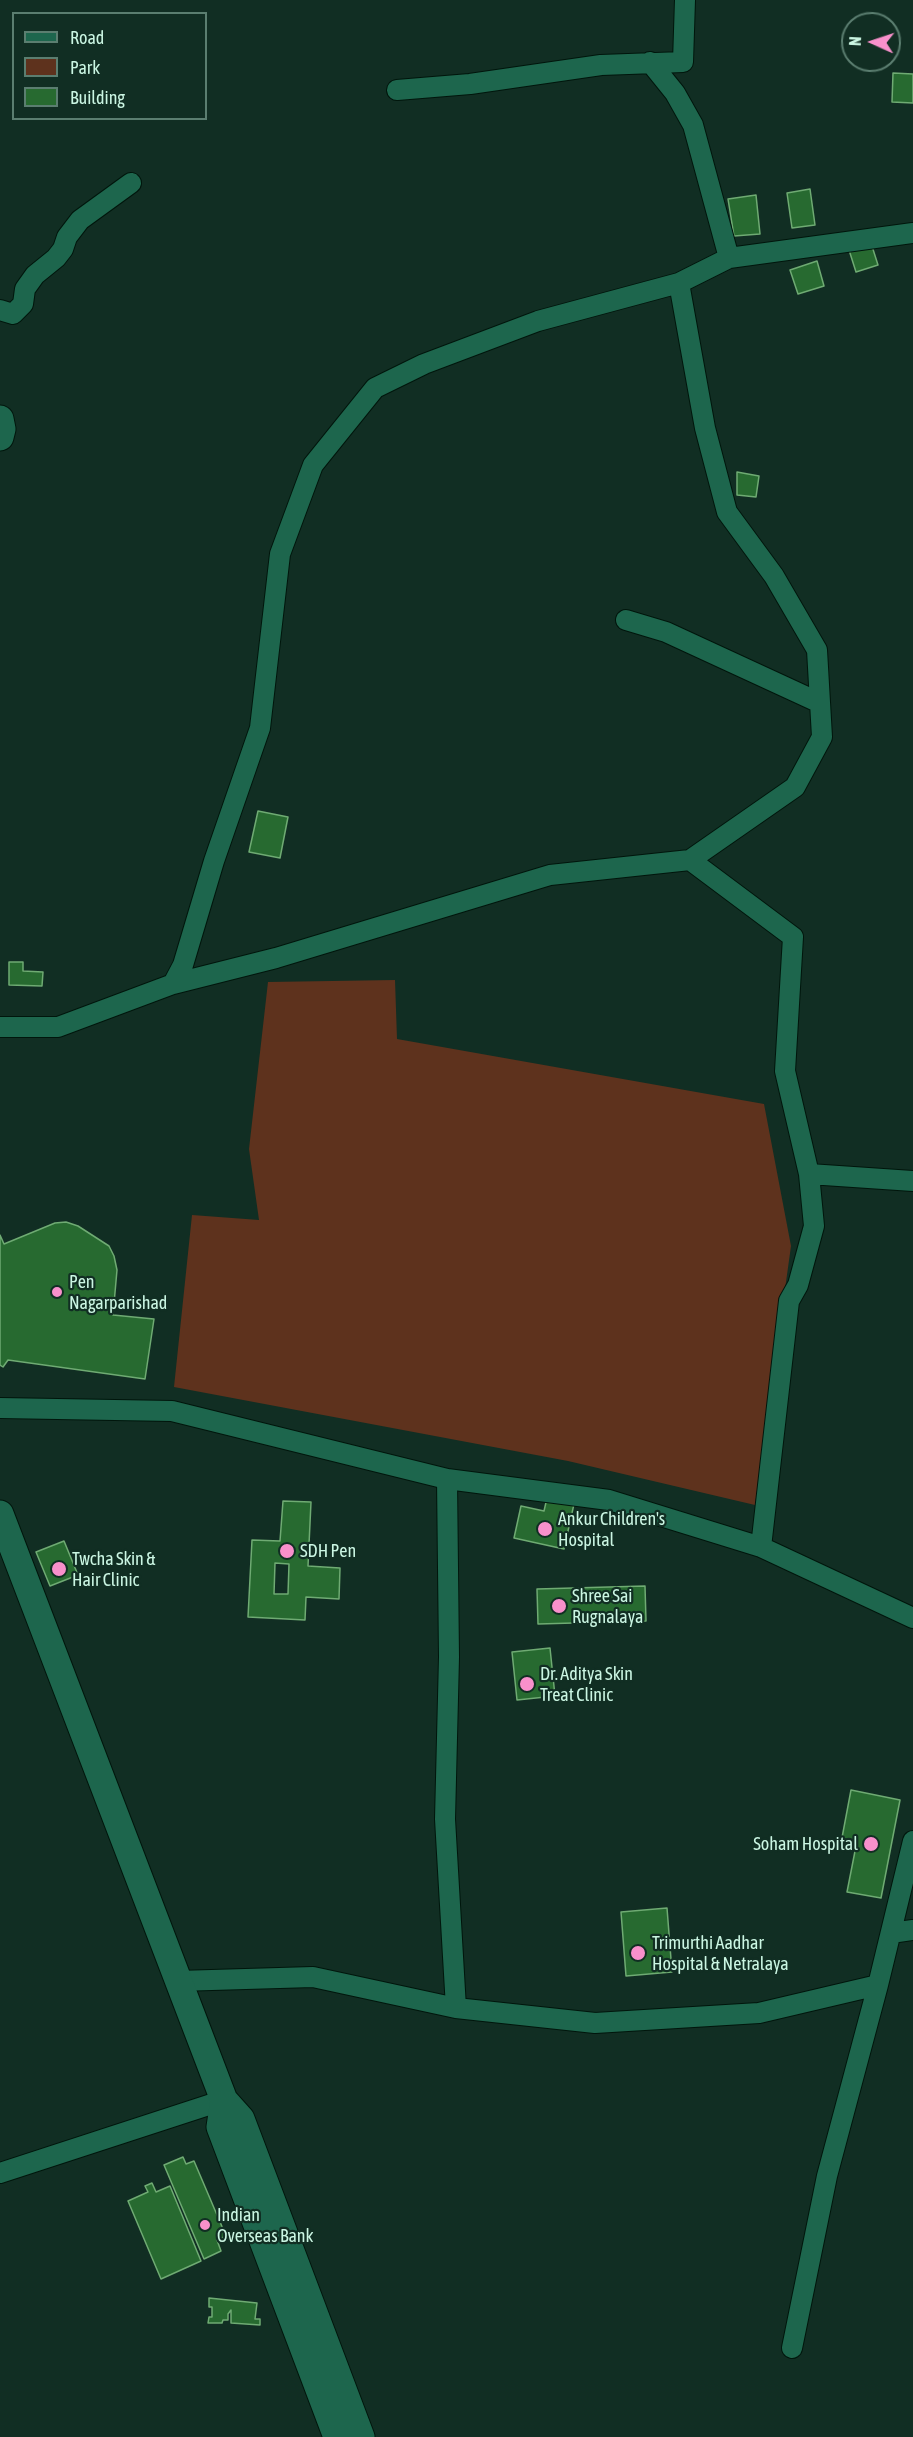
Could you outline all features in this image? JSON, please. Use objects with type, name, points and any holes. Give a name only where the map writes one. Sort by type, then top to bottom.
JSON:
[{"type":"main road","points":[[0,419],[0,437]]},
{"type":"main road","points":[[0,1514],[224,2100],[241,2119],[361,2437]]},
{"type":"main road","points":[[224,2100],[220,2127],[337,2437]]},
{"type":"street","points":[[397,90],[470,84],[566,69],[650,62],[683,62],[686,0]]},
{"type":"street","points":[[650,62],[675,93],[693,125],[729,258]]},
{"type":"street","points":[[0,310],[13,314],[23,304],[26,289],[35,275],[56,258],[63,249],[67,237],[80,220],[131,183]]},
{"type":"street","points":[[173,984],[183,965],[214,861],[260,728],[280,554],[313,465],[375,388],[424,364],[538,321],[679,283],[729,258],[913,233]]},
{"type":"street","points":[[0,1027],[58,1027],[173,984],[276,958],[550,875],[690,860],[795,787],[822,737],[817,650],[774,576],[727,512],[705,428],[679,283]]},
{"type":"street","points":[[626,620],[666,632],[820,703]]},
{"type":"street","points":[[690,860],[793,937],[785,1071],[809,1174],[814,1226],[798,1285],[789,1300],[760,1547]]},
{"type":"street","points":[[809,1174],[913,1181]]},
{"type":"street","points":[[0,1408],[172,1411],[447,1479],[609,1500],[760,1547],[913,1618]]},
{"type":"street","points":[[447,1479],[449,1657],[445,1819],[456,2008]]},
{"type":"street","points":[[792,2348],[827,2176],[879,1985],[913,1841]]},
{"type":"street","points":[[891,1933],[913,1930]]},
{"type":"street","points":[[178,1981],[313,1977],[456,2008],[595,2024],[759,2013],[879,1985]]},
{"type":"street","points":[[0,2173],[224,2100]]},
{"type":"green space","points":[[395,980],[397,1039],[764,1104],[791,1246],[755,1505],[568,1461],[174,1387],[192,1215],[259,1220],[249,1149],[268,982]]},
{"type":"building","points":[[893,73],[913,74],[913,103],[892,102]]},
{"type":"building","points":[[810,189],[815,225],[792,228],[787,193]]},
{"type":"building","points":[[756,195],[760,234],[734,236],[728,199]]},
{"type":"building","points":[[871,243],[878,265],[856,272],[849,250]]},
{"type":"building","points":[[817,261],[824,286],[798,294],[790,270]]},
{"type":"building","points":[[737,472],[759,476],[756,497],[737,495]]},
{"type":"building","points":[[258,811],[288,817],[280,858],[249,852]]},
{"type":"building","points":[[9,962],[23,962],[23,971],[43,972],[42,986],[9,985]]},
{"type":"building","name":"Pen Nagarparishad","points":[[66,1222],[78,1226],[109,1246],[117,1270],[113,1315],[154,1319],[145,1379],[8,1360],[3,1367],[0,1365],[0,1235],[4,1244],[55,1223]]},
{"type":"building","points":[[547,1498],[574,1504],[564,1549],[514,1538],[521,1506],[544,1511]]},
{"type":"building","points":[[283,1501],[311,1502],[308,1566],[340,1568],[339,1599],[306,1597],[305,1620],[248,1617],[252,1540],[280,1541]],"holes":[[[275,1563],[289,1564],[288,1594],[274,1594]]]},
{"type":"building","points":[[64,1541],[78,1575],[50,1586],[36,1552]]},
{"type":"building","points":[[645,1586],[646,1621],[538,1624],[537,1589]]},
{"type":"building","points":[[550,1648],[555,1696],[517,1700],[512,1652]]},
{"type":"building","points":[[851,1790],[900,1800],[881,1898],[847,1892],[856,1846],[841,1843]]},
{"type":"building","points":[[667,1908],[672,1972],[626,1976],[621,1912]]},
{"type":"building","points":[[183,2157],[186,2164],[194,2161],[226,2236],[217,2240],[221,2251],[204,2259],[164,2165]]},
{"type":"building","points":[[152,2183],[156,2192],[170,2186],[201,2261],[161,2279],[128,2201],[148,2192],[145,2186]]},
{"type":"building","points":[[209,2298],[257,2303],[255,2319],[260,2319],[260,2325],[231,2323],[231,2310],[228,2320],[223,2320],[222,2323],[208,2323],[209,2317],[212,2317]]},
{"type":"place","name":"Pen Nagarparishad","points":[[57,1292]]},
{"type":"place","name":"Ankur Children's Hospital","points":[[545,1529]]},
{"type":"place","name":"SDH Pen","points":[[287,1551]]},
{"type":"place","name":"Twcha Skin & Hair Clinic","points":[[59,1569]]},
{"type":"place","name":"Shree Sai Rugnalaya","points":[[559,1606]]},
{"type":"place","name":"Dr. Aditya Skin Treat Clinic","points":[[527,1684]]},
{"type":"place","name":"Soham Hospital","points":[[871,1844]]},
{"type":"place","name":"Trimurthi Aadhar Hospital & Netralaya","points":[[638,1953]]},
{"type":"place","name":"Indian Overseas Bank","points":[[205,2225]]}]
